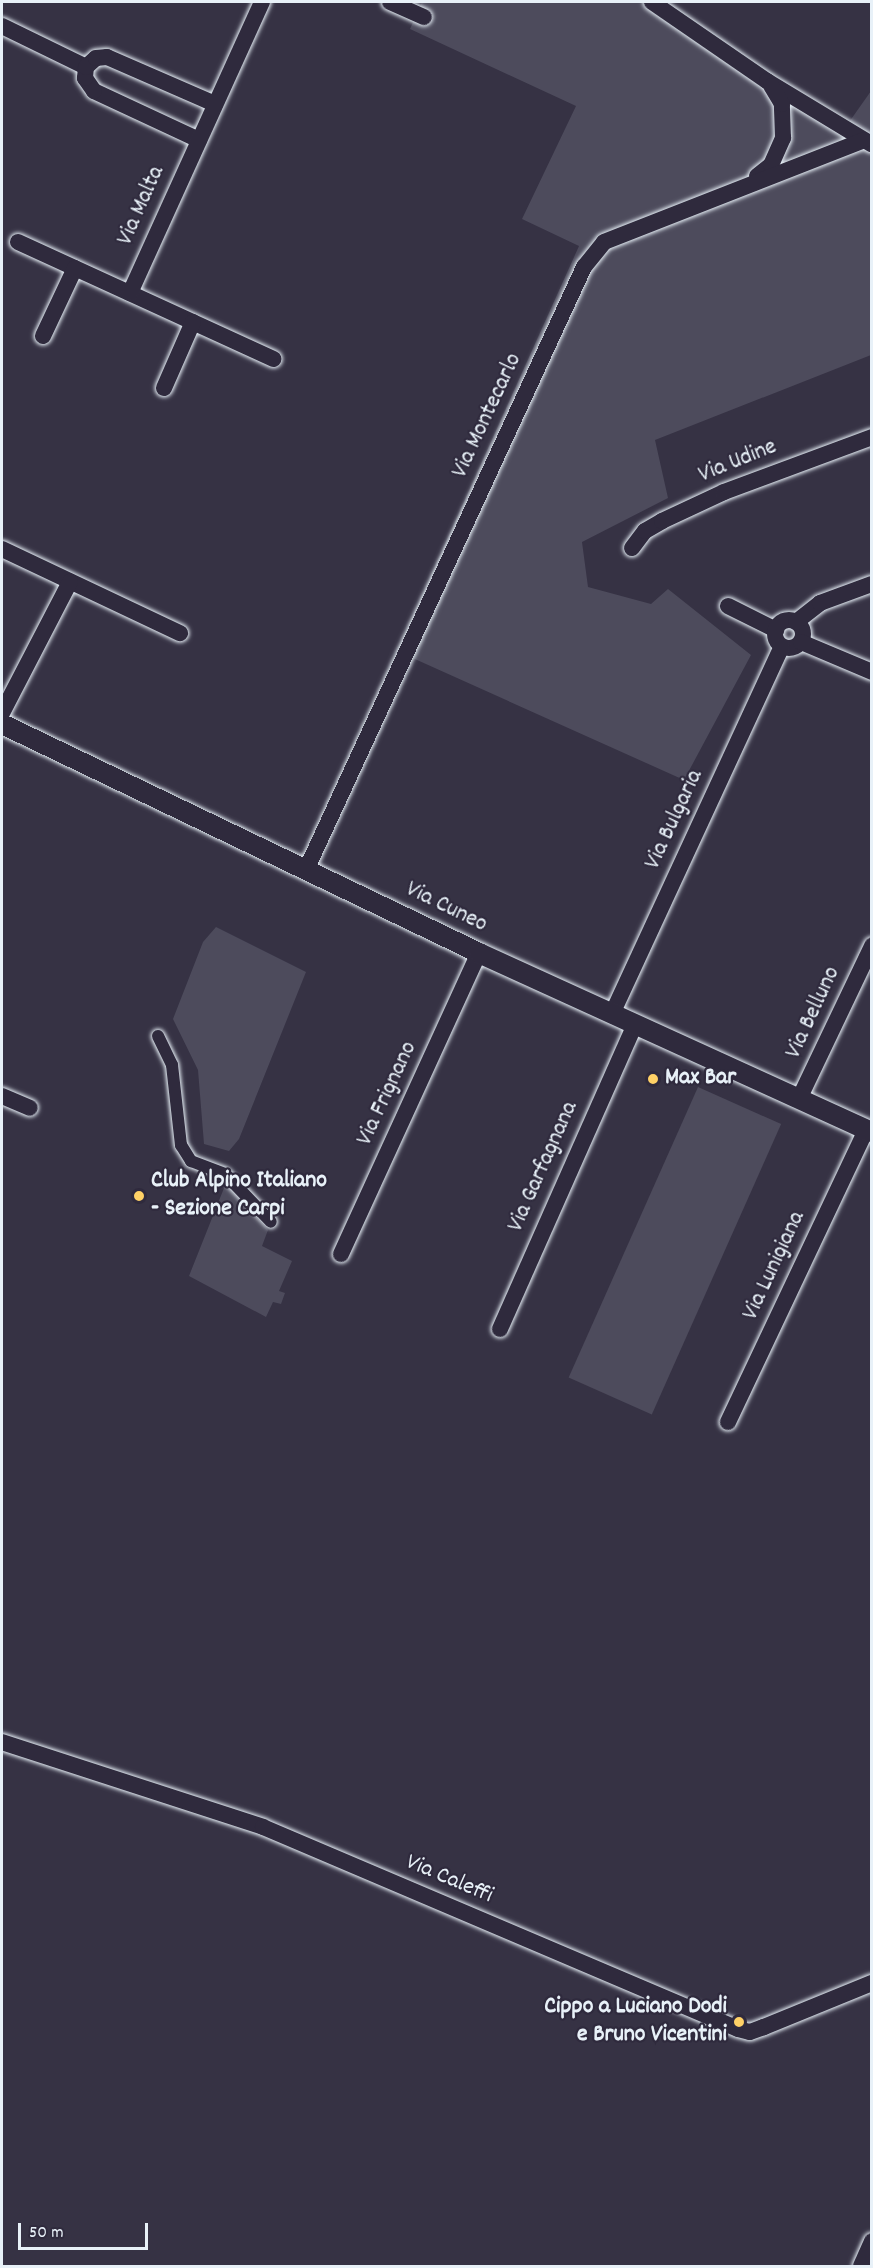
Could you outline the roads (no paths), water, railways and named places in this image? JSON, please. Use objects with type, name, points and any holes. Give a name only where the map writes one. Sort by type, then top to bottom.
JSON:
[{"type":"street","name":"Via Malta","points":[[130,293],[262,2]]},
{"type":"street","points":[[390,2],[424,17]]},
{"type":"street","points":[[652,2],[767,81],[868,142]]},
{"type":"street","points":[[2,26],[86,67]]},
{"type":"street","points":[[199,140],[94,91],[85,78],[86,67],[96,58],[112,58],[215,104]]},
{"type":"street","points":[[741,187],[771,165],[783,138],[782,104],[767,81]]},
{"type":"street","name":"Via Montecarlo","points":[[307,868],[584,267],[604,242],[741,187],[868,142]]},
{"type":"street","points":[[18,242],[274,359]]},
{"type":"street","points":[[43,336],[75,268]]},
{"type":"street","points":[[164,388],[193,322]]},
{"type":"street","name":"Via Udine","points":[[632,548],[645,531],[724,492],[872,437]]},
{"type":"street","points":[[2,549],[180,633]]},
{"type":"street","points":[[2,713],[70,582]]},
{"type":"street","points":[[796,622],[820,603],[872,584]]},
{"type":"street","points":[[728,606],[776,630],[782,646],[794,647],[801,642]]},
{"type":"street","points":[[776,630],[786,620],[796,622],[802,628],[801,642]]},
{"type":"street","points":[[801,642],[872,672]]},
{"type":"street","name":"Via Bulgaria","points":[[612,1014],[782,646]]},
{"type":"street","name":"Via Cuneo","points":[[2,724],[307,868],[479,953],[869,1131]]},
{"type":"street","name":"Via Belluno","points":[[799,1100],[870,952]]},
{"type":"street","name":"Via Frignano","points":[[341,1254],[479,953]]},
{"type":"street","name":"Via Garfagnana","points":[[501,1329],[635,1025]]},
{"type":"street","points":[[158,1036],[172,1065],[180,1145],[191,1161],[225,1174],[271,1222]]},
{"type":"street","points":[[2,1096],[30,1108]]},
{"type":"street","name":"Via Lunigiana","points":[[728,1422],[869,1131]]},
{"type":"street","name":"Via Caleffi","points":[[2,1742],[263,1827],[738,2029],[750,2032],[872,1983]]},
{"type":"street","points":[[861,2266],[872,2241]]},
{"type":"place","name":"Max Bar","points":[[653,1079]]},
{"type":"place","name":"Club Alpino Italiano - Sezione Carpi","points":[[139,1196]]},
{"type":"place","name":"Cippo a Luciano Dodi e Bruno Vicentini","points":[[739,2022]]}]
